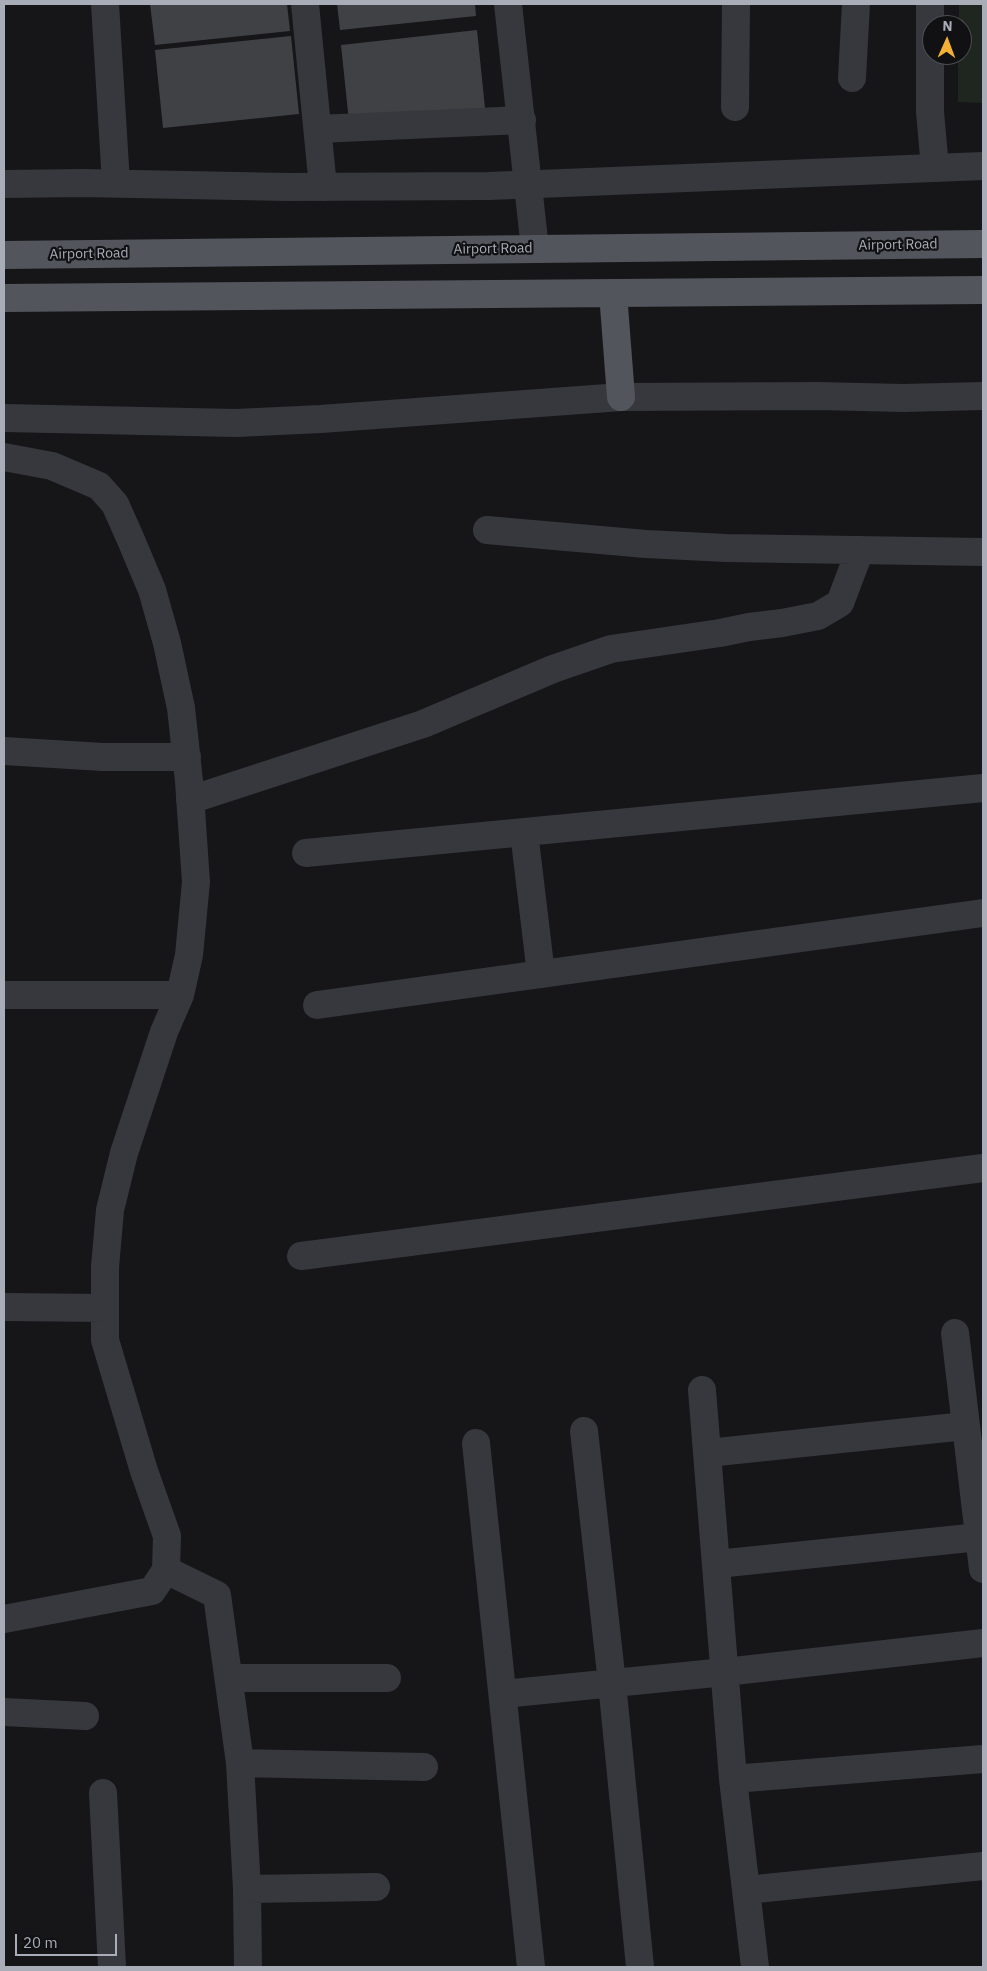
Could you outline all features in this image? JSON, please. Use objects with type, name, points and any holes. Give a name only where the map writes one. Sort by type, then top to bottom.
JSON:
[{"type":"main road","name":"Airport Road","points":[[4,255],[983,244]]},
{"type":"main road","points":[[4,298],[983,290]]},
{"type":"main road","points":[[613,293],[621,397]]},
{"type":"street","points":[[105,4],[116,183]]},
{"type":"street","points":[[305,4],[323,187]]},
{"type":"street","points":[[508,4],[535,249]]},
{"type":"street","points":[[735,107],[736,4]]},
{"type":"street","points":[[852,78],[856,4]]},
{"type":"street","points":[[930,4],[930,112],[935,168]]},
{"type":"street","points":[[318,129],[522,120]]},
{"type":"street","points":[[4,184],[116,183],[323,187],[528,185],[983,166]]},
{"type":"street","points":[[4,418],[236,422],[321,419],[621,397],[818,396],[903,398],[983,396]]},
{"type":"street","points":[[4,457],[52,466],[99,486],[115,504],[152,590],[182,708],[196,882],[189,954],[180,995],[164,1032],[130,1134],[110,1210],[104,1267],[105,1340],[144,1471],[167,1536],[166,1570],[152,1590],[4,1619]]},
{"type":"street","points":[[488,530],[646,544],[726,548],[983,552]]},
{"type":"street","points":[[190,800],[423,724],[553,669],[611,649],[818,616],[840,603],[860,550]]},
{"type":"street","points":[[4,751],[103,757],[187,757]]},
{"type":"street","points":[[306,853],[983,788]]},
{"type":"street","points":[[524,832],[540,974]]},
{"type":"street","points":[[317,1005],[983,913]]},
{"type":"street","points":[[4,995],[180,995]]},
{"type":"street","points":[[301,1256],[983,1168]]},
{"type":"street","points":[[4,1307],[105,1308]]},
{"type":"street","points":[[717,1564],[981,1551],[976,1457],[965,1426],[955,1333]]},
{"type":"street","points":[[702,1390],[733,1779],[755,1967]]},
{"type":"street","points":[[708,1453],[965,1426]]},
{"type":"street","points":[[584,1431],[612,1683],[640,1967]]},
{"type":"street","points":[[476,1443],[531,1967]]},
{"type":"street","points":[[166,1570],[218,1594],[240,1763],[247,1889],[248,1967]]},
{"type":"street","points":[[503,1694],[725,1672],[983,1643]]},
{"type":"street","points":[[229,1678],[387,1678]]},
{"type":"street","points":[[4,1712],[85,1716]]},
{"type":"street","points":[[733,1779],[983,1759]]},
{"type":"street","points":[[240,1763],[424,1768]]},
{"type":"street","points":[[102,1793],[112,1967]]},
{"type":"street","points":[[746,1890],[983,1866]]},
{"type":"street","points":[[247,1889],[376,1887]]},
{"type":"shaded area","points":[[959,4],[983,4],[983,103],[958,102],[958,65],[972,65],[972,15],[959,15]]},
{"type":"building","points":[[150,4],[287,4],[290,31],[155,45]]},
{"type":"building","points":[[337,4],[475,4],[476,16],[340,30]]},
{"type":"building","points":[[477,30],[485,108],[349,122],[341,45]]},
{"type":"building","points":[[291,36],[299,114],[163,128],[155,50]]}]
